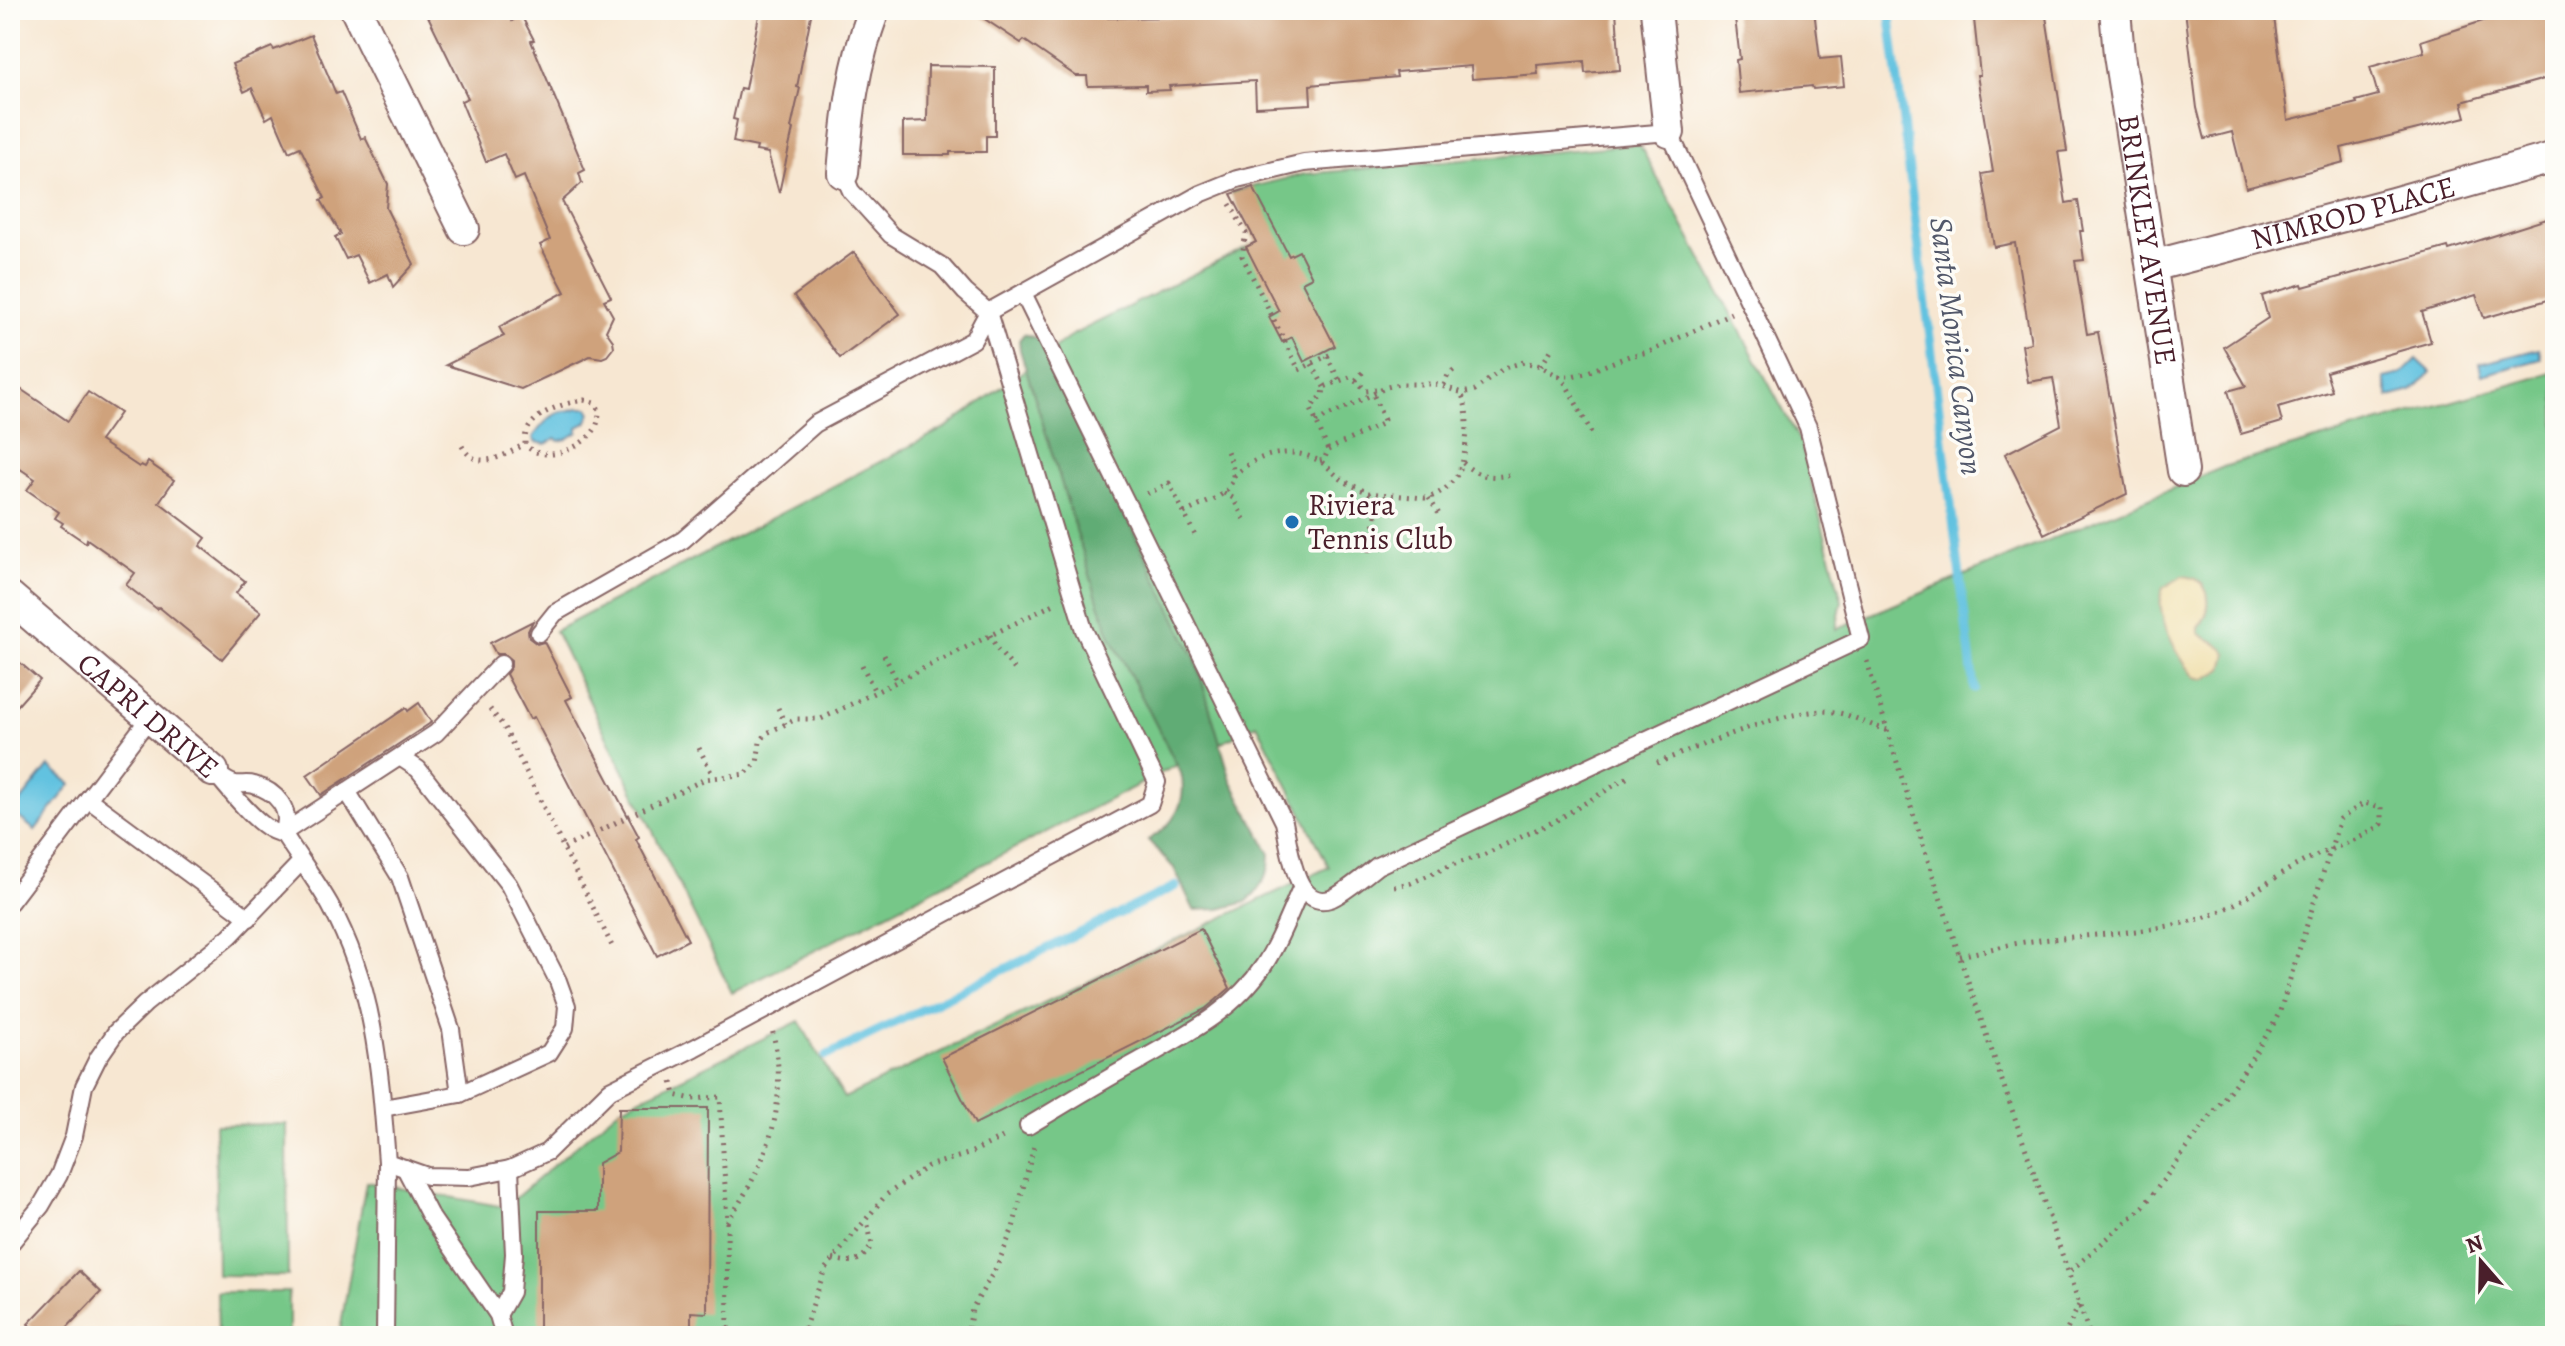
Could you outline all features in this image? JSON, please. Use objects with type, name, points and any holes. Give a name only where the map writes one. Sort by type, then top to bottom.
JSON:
[{"type":"street","points":[[356,10],[464,229]]},
{"type":"street","points":[[843,173],[851,91],[860,47],[874,10]]},
{"type":"street","points":[[1656,10],[1669,132]]},
{"type":"street","name":"BRINKLEY AVENUE","points":[[2115,10],[2119,55],[2183,471]]},
{"type":"street","name":"NIMROD PLACE","points":[[2152,266],[2555,157]]},
{"type":"street","name":"CAPRI DRIVE","points":[[10,597],[213,771]]},
{"type":"lane","points":[[539,633],[555,613],[683,540],[815,424],[973,340],[988,312],[1200,194],[1237,179],[1304,163],[1669,132],[1808,427],[1861,639],[1377,866],[1330,899],[1314,899],[1301,888],[1284,822],[1023,293]]},
{"type":"lane","points":[[387,1162],[427,1176],[469,1177],[510,1169],[547,1152],[610,1090],[1150,804],[1157,782],[1084,630],[988,312],[942,266],[891,235],[851,191],[843,173]]},
{"type":"lane","points":[[283,833],[436,733],[501,664]]},
{"type":"lane","points":[[10,902],[150,717]]},
{"type":"lane","points":[[383,1108],[460,1094],[549,1053],[565,1028],[567,1006],[558,981],[509,885],[418,769],[400,757]]},
{"type":"lane","points":[[213,771],[234,784],[256,785],[277,797],[286,815],[283,833]]},
{"type":"lane","name":"CAPRI DRIVE","points":[[213,771],[263,826],[283,833]]},
{"type":"lane","points":[[347,791],[400,877],[451,1029],[460,1094]]},
{"type":"lane","points":[[88,799],[249,918]]},
{"type":"lane","points":[[283,833],[330,905],[371,1011],[387,1162],[385,1336]]},
{"type":"lane","points":[[10,1244],[41,1206],[59,1175],[74,1136],[84,1086],[116,1032],[249,918],[301,862]]},
{"type":"lane","points":[[1028,1126],[1182,1038],[1220,1012],[1247,987],[1263,966],[1301,888]]},
{"type":"lane","points":[[405,1168],[429,1214],[498,1315],[504,1336]]},
{"type":"lane","points":[[498,1315],[511,1292],[514,1254],[510,1169]]},
{"type":"path","points":[[1221,186],[1246,233],[1242,256],[1299,370],[1330,354],[1339,380]]},
{"type":"path","points":[[1558,376],[1585,373],[1629,356],[1643,354],[1750,304]]},
{"type":"path","points":[[1541,366],[1553,347]]},
{"type":"path","points":[[1234,476],[1252,462],[1274,453],[1295,453],[1319,461],[1341,479],[1367,492],[1429,498],[1444,490],[1458,475],[1467,428],[1467,396],[1504,368],[1516,363],[1533,363],[1558,376],[1566,384],[1592,434]]},
{"type":"path","points":[[1312,364],[1324,387],[1323,396],[1311,409],[1328,450]]},
{"type":"path","points":[[1444,385],[1448,375],[1457,367]]},
{"type":"path","points":[[1356,380],[1363,372]]},
{"type":"path","points":[[1324,387],[1350,377],[1366,391],[1417,382],[1444,385],[1460,392],[1471,391]]},
{"type":"path","points":[[1316,422],[1387,387]]},
{"type":"path","points":[[1460,392],[1466,402]]},
{"type":"path","points":[[1319,461],[1324,460],[1328,450],[1381,424],[1383,414],[1373,394]]},
{"type":"path","points":[[584,400],[594,403],[599,409],[593,432],[571,447],[542,455],[530,451],[525,444],[527,430],[546,412],[584,400]]},
{"type":"path","points":[[462,446],[473,459],[496,459],[525,444]]},
{"type":"path","points":[[1184,513],[1231,487],[1234,466],[1226,449]]},
{"type":"path","points":[[1462,462],[1482,476],[1497,478],[1513,474]]},
{"type":"path","points":[[1169,483],[1197,539]]},
{"type":"path","points":[[1367,492],[1376,509],[1369,552]]},
{"type":"path","points":[[1223,493],[1233,498],[1244,519]]},
{"type":"path","points":[[1429,498],[1439,514]]},
{"type":"path","points":[[1360,540],[1370,533]]},
{"type":"path","points":[[564,848],[713,776],[738,776],[752,770],[757,763],[762,737],[785,724],[796,719],[821,719],[1074,596]]},
{"type":"path","points":[[990,635],[997,649],[1017,672]]},
{"type":"path","points":[[1861,639],[1960,956],[2090,1336]]},
{"type":"path","points":[[884,655],[897,681]]},
{"type":"path","points":[[862,665],[875,692]]},
{"type":"path","points":[[474,695],[498,717],[614,950]]},
{"type":"path","points":[[778,708],[785,724]]},
{"type":"path","points":[[1649,767],[1734,733],[1807,712],[1832,711],[1887,730]]},
{"type":"path","points":[[699,748],[713,776]]},
{"type":"path","points":[[1385,887],[1411,883],[1483,855],[1557,820],[1636,773]]},
{"type":"path","points":[[1960,956],[2029,942],[2125,933],[2208,916],[2240,902],[2297,864],[2329,848],[2368,835],[2382,824],[2382,807],[2364,803],[2340,819],[2329,848],[2280,1011],[2239,1078],[2144,1206],[2068,1273]]},
{"type":"path","points":[[727,1222],[755,1179],[774,1124],[779,1090],[768,1009]]},
{"type":"path","points":[[668,1061],[675,1095],[692,1099],[720,1097],[727,1222],[728,1336]]},
{"type":"path","points":[[802,1336],[825,1269],[886,1195],[928,1166],[968,1154],[1040,1120],[1013,1228],[997,1266],[972,1309],[967,1336]]},
{"type":"path","points":[[833,1259],[851,1263],[863,1259],[872,1245],[867,1220]]},
{"type":"path","points":[[2064,1336],[2080,1304]]},
{"type":"green space","points":[[1639,144],[1801,443],[1842,601],[1836,629],[2226,466],[2555,372],[2555,1336],[339,1336],[366,1182],[505,1207],[620,1108],[799,1021],[844,1098],[1329,867],[1257,724],[732,993],[555,631],[947,427],[1074,334],[1257,242],[1231,192],[1305,174]]},
{"type":"green space","points":[[1024,334],[1039,339],[1195,658],[1231,780],[1270,854],[1264,880],[1246,902],[1220,909],[1194,910],[1174,868],[1148,840],[1165,828],[1177,812],[1182,794],[1181,773],[1112,639],[1099,604],[1020,350],[1019,340]]},
{"type":"green space","points":[[287,1124],[288,1276],[217,1275],[215,1125]]},
{"type":"green space","points":[[217,1292],[289,1292],[289,1336],[218,1336]]},
{"type":"sand","points":[[2183,576],[2200,582],[2208,595],[2207,611],[2199,633],[2227,654],[2223,669],[2205,679],[2195,677],[2181,658],[2161,610],[2163,588]]},
{"type":"water","points":[[2539,349],[2541,359],[2482,375],[2479,364]]},
{"type":"water","points":[[2417,359],[2431,372],[2412,391],[2389,397],[2384,378],[2402,374]]},
{"type":"water","points":[[578,408],[588,408],[591,413],[586,423],[578,427],[578,432],[567,439],[558,441],[556,438],[546,444],[535,442],[533,437],[550,418]]},
{"type":"water","points":[[49,766],[71,784],[35,830],[12,812]]},
{"type":"building","points":[[425,10],[506,10],[512,21],[521,15],[534,40],[531,41],[585,170],[579,173],[582,183],[562,201],[611,297],[604,300],[613,316],[606,331],[614,347],[607,356],[590,356],[521,389],[446,365],[504,336],[499,327],[565,292],[540,245],[550,240],[524,176],[515,180],[504,154],[486,162],[461,101],[468,98]]},
{"type":"building","points":[[760,10],[812,10],[797,87],[800,88],[793,129],[779,193],[768,153],[756,151],[757,147],[733,142],[737,120],[733,119],[740,88],[745,89]]},
{"type":"building","points":[[971,10],[1108,10],[1108,18],[1179,17],[1178,10],[1616,10],[1620,70],[1585,73],[1584,61],[1537,65],[1538,74],[1472,79],[1471,66],[1396,72],[1397,77],[1310,85],[1311,104],[1256,107],[1255,81],[1169,86],[1170,90],[1146,91],[1146,85],[1088,86],[1087,76],[1076,76],[1024,40],[1021,43]]},
{"type":"building","points":[[1734,10],[1814,10],[1820,59],[1841,57],[1844,86],[1739,93],[1736,60],[1740,59]]},
{"type":"building","points":[[1973,10],[2045,10],[2067,151],[2058,152],[2066,203],[2078,201],[2083,231],[2080,231],[2084,260],[2075,261],[2087,334],[2098,332],[2127,494],[2044,534],[2005,454],[2061,425],[2053,378],[2028,382],[2022,345],[2031,343],[2015,243],[1994,247],[1982,174],[1993,172],[1977,75],[1980,75]]},
{"type":"building","points":[[2185,10],[2273,10],[2288,120],[2378,95],[2370,67],[2424,52],[2421,41],[2517,10],[2550,10],[2555,29],[2555,76],[2462,102],[2466,117],[2341,148],[2344,162],[2246,188],[2232,132],[2205,139],[2197,108]]},
{"type":"building","points":[[311,35],[336,94],[341,92],[361,139],[365,137],[388,184],[386,208],[414,264],[393,287],[388,274],[370,283],[356,255],[346,259],[335,237],[341,234],[321,200],[325,198],[300,147],[289,152],[273,115],[266,119],[252,88],[244,92],[232,64]]},
{"type":"building","points":[[928,66],[995,67],[995,136],[986,136],[986,152],[903,155],[903,122],[927,121]]},
{"type":"building","points":[[1253,187],[1289,256],[1299,251],[1312,277],[1302,282],[1335,346],[1304,362],[1292,337],[1282,342],[1269,317],[1279,311],[1246,247],[1256,242],[1231,194]]},
{"type":"building","points":[[2550,218],[2555,235],[2555,298],[2484,318],[2476,295],[2422,312],[2431,342],[2326,372],[2332,391],[2278,407],[2282,422],[2241,434],[2228,391],[2246,386],[2224,347],[2268,318],[2262,296],[2448,247],[2449,250]]},
{"type":"building","points":[[854,252],[900,314],[840,358],[794,296]]},
{"type":"building","points":[[10,382],[68,421],[88,392],[120,413],[100,441],[139,467],[145,467],[148,462],[174,480],[159,502],[206,538],[200,546],[245,581],[236,593],[261,612],[222,659],[159,607],[157,609],[126,585],[135,573],[87,539],[86,543],[61,526],[63,523],[55,518],[59,512],[27,490],[35,479],[10,462]]},
{"type":"building","points":[[533,621],[528,631],[529,638],[537,644],[544,642],[572,697],[566,700],[639,837],[636,839],[688,940],[657,956],[534,717],[530,719],[506,674],[511,660],[504,654],[496,654],[490,643]]},
{"type":"building","points":[[10,654],[40,680],[10,714]]},
{"type":"building","points":[[419,703],[431,722],[429,724],[321,795],[307,775],[406,708],[408,711]]},
{"type":"building","points":[[1201,929],[1230,988],[1205,1009],[975,1124],[942,1058]]},
{"type":"building","points":[[619,1108],[708,1108],[707,1313],[691,1312],[691,1336],[539,1336],[539,1211],[598,1211],[598,1163],[618,1152]]},
{"type":"building","points":[[79,1271],[101,1292],[59,1336],[41,1336],[28,1324]]},
{"type":"waterway","name":"Santa Monica Canyon","points":[[1889,10],[1974,688]]},
{"type":"waterway","points":[[826,1056],[1176,886]]},
{"type":"place","name":"Riviera Tennis Club","points":[[1292,522]]}]
